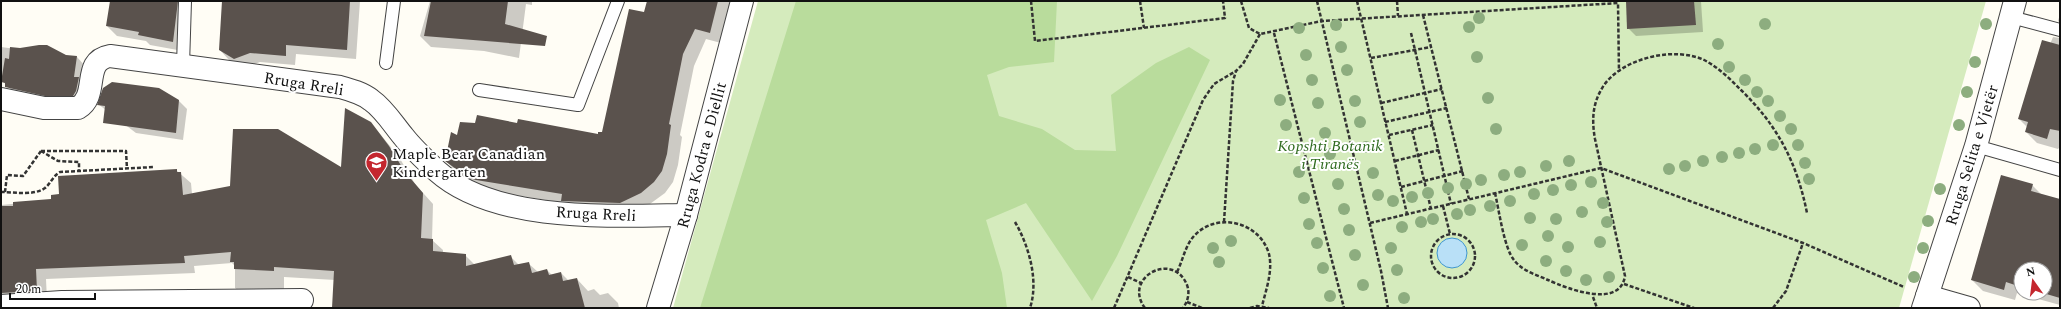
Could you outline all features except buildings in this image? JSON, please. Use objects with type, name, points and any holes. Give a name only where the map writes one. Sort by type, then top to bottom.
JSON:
[{"type":"street","name":"Rruga Kodra e Diellit","points":[[658,308],[686,215],[742,1]]},
{"type":"street","name":"Rruga Selita e Vjetër","points":[[1925,302],[1976,146],[2013,9]]},
{"type":"street","name":"Rruga Rreli","points":[[1,99],[56,108],[78,108],[87,100],[94,65],[98,59],[110,56],[340,87],[360,93],[371,100],[386,115],[419,155],[460,189],[495,202],[576,216],[686,215]]},
{"type":"street","points":[[1,306],[62,302],[302,304]]},
{"type":"street","points":[[1925,302],[1969,308]]},
{"type":"lane","points":[[183,65],[185,1]]},
{"type":"lane","points":[[386,63],[394,1]]},
{"type":"lane","points":[[478,90],[578,105],[618,1]]},
{"type":"lane","points":[[2013,9],[2060,30]]},
{"type":"lane","points":[[1976,146],[2060,170]]},
{"type":"path","points":[[1031,1],[1035,41],[1225,18],[1223,1]]},
{"type":"path","points":[[1140,1],[1144,28]]},
{"type":"path","points":[[1241,1],[1249,28],[1260,34],[1274,33],[1322,21],[1618,3],[1619,72]]},
{"type":"path","points":[[1317,1],[1370,223],[1388,308]]},
{"type":"path","points":[[1357,1],[1407,214]]},
{"type":"path","points":[[1397,1],[1398,17]]},
{"type":"path","points":[[1577,1],[1577,6]]},
{"type":"path","points":[[1423,15],[1469,200]]},
{"type":"path","points":[[1274,33],[1344,308]]},
{"type":"path","points":[[1410,33],[1451,204]]},
{"type":"path","points":[[1114,308],[1203,100],[1214,84],[1236,71],[1243,64],[1260,34]]},
{"type":"path","points":[[1370,58],[1431,47]]},
{"type":"path","points":[[1495,193],[1508,249],[1514,260],[1522,268],[1575,292],[1593,297],[1607,295],[1618,291],[1624,284],[1625,276],[1593,127],[1595,104],[1602,88],[1619,72],[1641,59],[1653,56],[1680,54],[1693,56],[1720,71],[1753,102],[1773,125],[1795,168],[1807,213]]},
{"type":"path","points":[[1224,222],[1231,103],[1236,71]]},
{"type":"path","points":[[1381,103],[1442,89]]},
{"type":"path","points":[[1385,122],[1447,108]]},
{"type":"path","points":[[1389,135],[1433,125]]},
{"type":"path","points":[[1412,130],[1431,209]]},
{"type":"path","points":[[1395,161],[1439,150]]},
{"type":"path","points":[[41,151],[126,151],[127,169]]},
{"type":"path","points":[[41,151],[58,161],[79,162],[79,171]]},
{"type":"path","points":[[6,192],[7,175],[23,176],[41,151]]},
{"type":"path","points":[[1,192],[38,192],[47,187],[54,176],[60,172],[154,167]]},
{"type":"path","points":[[1370,223],[1601,168],[1803,243],[1925,302]]},
{"type":"path","points":[[1401,187],[1463,172]]},
{"type":"path","points":[[1443,206],[1450,234]]},
{"type":"path","points":[[1015,222],[1026,246],[1033,274],[1032,301],[1030,308]]},
{"type":"path","points":[[1177,272],[1186,247],[1194,236],[1206,227],[1224,222],[1245,226],[1257,235],[1266,247],[1269,254],[1270,270],[1262,306]]},
{"type":"path","points":[[1450,234],[1459,235],[1466,239],[1472,245],[1475,252],[1475,260],[1472,268],[1459,278],[1450,278],[1441,275],[1434,269],[1431,260],[1431,251],[1435,243],[1442,237],[1450,234]]},
{"type":"path","points":[[1773,308],[1786,290],[1803,243]]},
{"type":"path","points":[[1145,308],[1139,295],[1141,283],[1147,275],[1156,270],[1167,268],[1177,272],[1187,285],[1187,302],[1183,308]]},
{"type":"path","points":[[1128,277],[1141,283]]},
{"type":"path","points":[[1624,284],[1694,308]]},
{"type":"path","points":[[1593,297],[1597,308]]},
{"type":"path","points":[[1187,302],[1202,308]]},
{"type":"path","points":[[1250,308],[1262,306],[1269,308]]},
{"type":"green space","name":"Kopshti Botanik i Tiranës","points":[[758,1],[1986,1],[1899,308],[673,308]]},
{"type":"green space","points":[[796,1],[1057,1],[1054,62],[1009,67],[987,75],[999,116],[1042,129],[1075,150],[1116,151],[1111,95],[1156,63],[1189,47],[1210,60],[1117,256],[1092,301],[1026,203],[986,220],[1002,273],[1007,308],[700,308]]},
{"type":"water","points":[[1452,238],[1463,242],[1467,253],[1463,264],[1452,268],[1441,264],[1437,253],[1441,242]]},
{"type":"place","name":"Maple Bear Canadian Kindergarten","points":[[377,182]]}]
